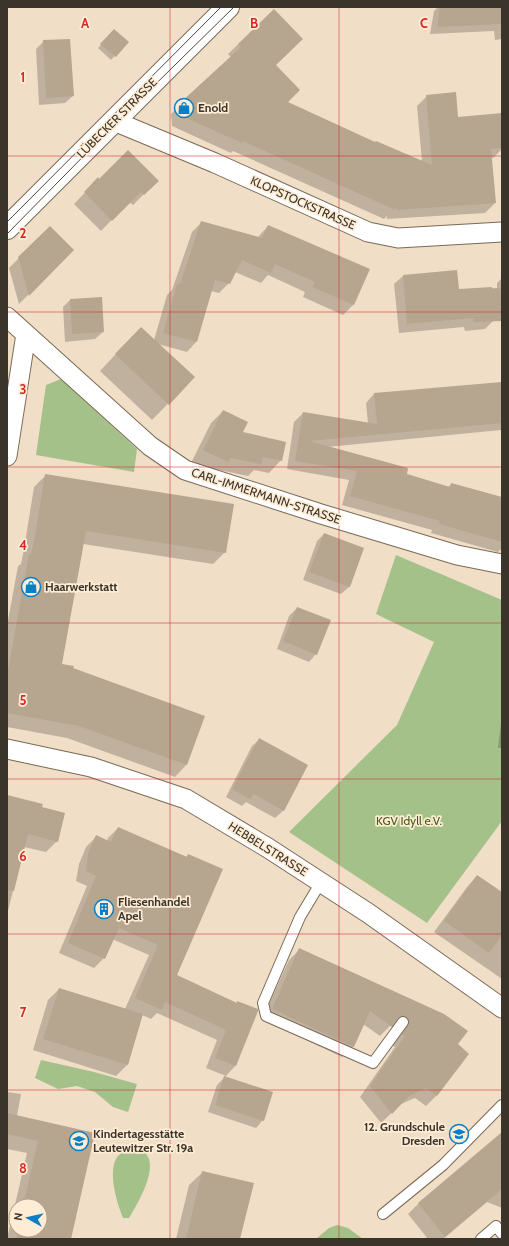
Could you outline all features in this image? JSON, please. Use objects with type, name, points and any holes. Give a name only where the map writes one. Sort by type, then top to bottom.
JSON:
[{"type":"main road","name":"LÜBECKER STRASSE","points":[[7,228],[228,7]]},
{"type":"street","name":"KLOPSTOCKSTRASSE","points":[[114,121],[214,163],[368,232],[398,238],[502,232]]},
{"type":"street","name":"CARL-IMMERMANN-STRASSE","points":[[7,317],[150,446],[185,470],[321,514],[450,553],[502,564]]},
{"type":"street","points":[[7,456],[26,334]]},
{"type":"street","name":"HEBBELSTRASSE","points":[[7,749],[91,767],[186,800],[268,848],[321,882],[368,913],[502,1008]]},
{"type":"lane","points":[[321,882],[300,917],[263,1003],[266,1016],[373,1063],[403,1022]]},
{"type":"lane","points":[[383,1214],[443,1165],[502,1105]]},
{"type":"lane","points":[[481,1239],[496,1226],[502,1234]]},
{"type":"green space","points":[[61,379],[137,449],[134,472],[36,455],[46,385]]},
{"type":"green space","name":"KGV Idyll e.V.","points":[[396,555],[502,600],[502,821],[427,923],[289,832],[397,725],[434,642],[376,614]]},
{"type":"green space","points":[[41,1060],[94,1072],[137,1084],[128,1112],[113,1107],[95,1092],[77,1086],[58,1089],[35,1078]]},
{"type":"green space","points":[[129,1149],[144,1152],[149,1158],[150,1166],[149,1175],[142,1195],[129,1218],[123,1218],[114,1188],[113,1172],[117,1157]]},
{"type":"green space","points":[[337,1225],[348,1228],[363,1239],[316,1239],[329,1228]]},
{"type":"building","points":[[440,7],[502,7],[502,24],[437,27]]},
{"type":"building","points":[[274,9],[303,39],[276,65],[300,90],[288,102],[375,142],[376,141],[432,165],[426,95],[456,92],[458,117],[502,113],[502,148],[491,149],[496,203],[397,210],[396,206],[395,210],[243,141],[242,143],[182,116],[180,103],[241,47],[238,44]]},
{"type":"building","points":[[114,29],[129,42],[116,57],[100,44]]},
{"type":"building","points":[[70,39],[74,96],[46,98],[43,40]]},
{"type":"building","points":[[128,150],[159,181],[144,195],[141,192],[112,221],[84,192]]},
{"type":"building","points":[[201,221],[262,238],[268,225],[370,269],[354,305],[312,287],[315,282],[275,264],[271,273],[242,260],[230,284],[215,280],[197,342],[163,333],[177,284],[180,284]]},
{"type":"building","points":[[50,226],[74,250],[29,296],[18,257]]},
{"type":"building","points":[[457,270],[459,289],[492,287],[492,289],[502,288],[502,321],[473,322],[473,318],[407,324],[403,275]]},
{"type":"building","points":[[102,297],[104,332],[72,334],[70,299]]},
{"type":"building","points":[[141,327],[195,377],[169,405],[115,354]]},
{"type":"building","points":[[502,382],[502,423],[309,441],[408,468],[407,474],[450,487],[451,483],[502,497],[502,542],[439,524],[440,521],[350,496],[357,471],[295,461],[303,412],[377,424],[374,393]]},
{"type":"building","points":[[223,410],[248,422],[243,432],[286,442],[282,461],[263,457],[261,464],[230,458],[228,462],[203,450]]},
{"type":"building","points":[[45,474],[234,504],[226,553],[86,531],[62,664],[74,666],[73,668],[205,716],[187,765],[79,726],[7,713],[7,676],[29,554],[31,554],[35,536]]},
{"type":"building","points":[[324,533],[364,548],[350,587],[309,572]]},
{"type":"building","points":[[297,607],[331,620],[317,655],[283,641]]},
{"type":"building","points":[[259,738],[308,765],[284,811],[254,794],[250,799],[232,789]]},
{"type":"building","points":[[7,795],[43,804],[42,807],[65,813],[58,842],[28,834],[14,891],[7,890]]},
{"type":"building","points":[[118,827],[187,857],[188,854],[223,869],[177,975],[237,1003],[237,1001],[258,1009],[236,1066],[215,1058],[226,1030],[165,1002],[162,1010],[135,998],[158,945],[119,928],[105,959],[68,943],[96,876],[86,871],[88,853],[96,835],[111,842]]},
{"type":"building","points":[[477,875],[502,892],[502,935],[489,953],[444,921]]},
{"type":"building","points":[[299,948],[444,1014],[468,1031],[458,1044],[469,1054],[437,1096],[426,1088],[409,1096],[392,1114],[370,1086],[405,1036],[402,1034],[409,1022],[406,1017],[400,1016],[392,1027],[370,1011],[354,1047],[272,1009]]},
{"type":"building","points":[[59,988],[143,1014],[128,1065],[43,1039]]},
{"type":"building","points":[[224,1076],[273,1092],[264,1121],[215,1105]]},
{"type":"building","name":"Kindertagesstätte Leutewitzer Str. 19a","points":[[7,1113],[95,1133],[71,1239],[16,1239],[48,1238],[48,1198],[25,1198],[38,1141],[7,1134]]},
{"type":"building","points":[[502,1132],[502,1189],[445,1237],[418,1203]]},
{"type":"building","points":[[202,1171],[254,1183],[240,1239],[186,1239]]},
{"type":"tram line","points":[[7,222],[221,7]]},
{"type":"tram line","points":[[7,234],[117,122],[234,7]]},
{"type":"place","name":"Enold","points":[[184,108]]},
{"type":"place","name":"Haarwerkstatt","points":[[31,587]]},
{"type":"place","name":"Fliesenhandel Apel","points":[[104,909]]},
{"type":"place","name":"12. Grundschule Dresden","points":[[459,1134]]},
{"type":"place","name":"Kindertagesstätte Leutewitzer Str. 19a","points":[[79,1141]]}]
